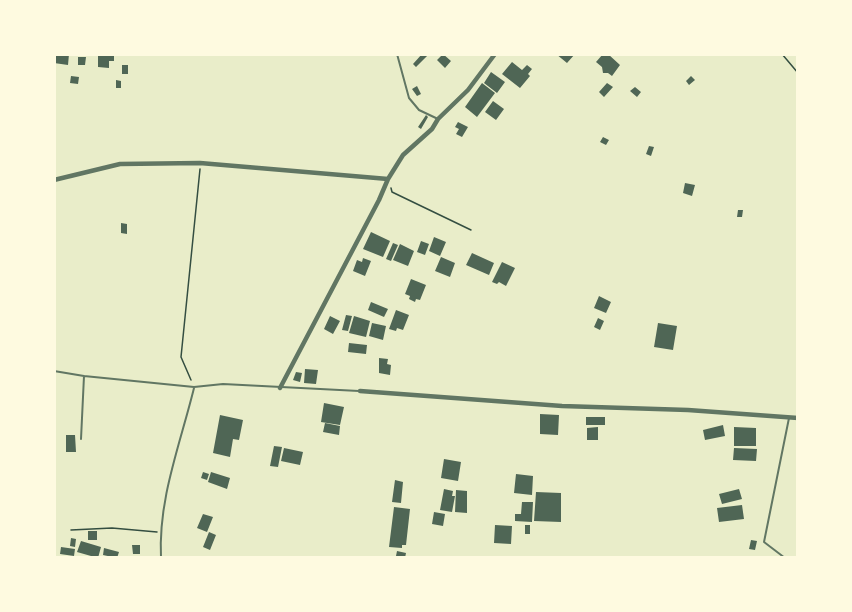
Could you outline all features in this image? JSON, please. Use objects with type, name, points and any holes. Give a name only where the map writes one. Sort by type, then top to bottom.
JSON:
[{"type":"street","points":[[280,387],[380,200],[388,178],[403,155],[432,129],[438,119],[468,90],[495,54]]},
{"type":"street","points":[[54,180],[120,164],[200,163],[388,178]]},
{"type":"street","points":[[360,391],[562,406],[688,410],[798,418]]},
{"type":"lane","points":[[397,54],[410,98],[419,110],[438,119]]},
{"type":"lane","points":[[54,372],[194,387],[223,384],[360,391]]},
{"type":"lane","points":[[81,440],[84,376]]},
{"type":"lane","points":[[161,558],[160,532],[168,481],[179,448],[194,387]]},
{"type":"lane","points":[[785,558],[764,542],[789,418]]},
{"type":"path","points":[[782,54],[798,73]]},
{"type":"path","points":[[194,387],[182,357],[200,163]]},
{"type":"path","points":[[388,178],[392,192],[471,230]]},
{"type":"path","points":[[71,530],[112,528],[160,532]]},
{"type":"building","points":[[56,54],[69,54],[68,65],[54,63]]},
{"type":"building","points":[[98,54],[114,54],[114,61],[109,61],[109,68],[98,67]]},
{"type":"building","points":[[422,54],[429,54],[416,67],[413,64]]},
{"type":"building","points":[[443,54],[451,61],[445,68],[437,60]]},
{"type":"building","points":[[556,54],[575,54],[567,63]]},
{"type":"building","points":[[603,54],[608,54],[620,65],[612,76],[603,73],[602,67],[596,62]]},
{"type":"building","points":[[78,57],[86,57],[85,65],[78,65]]},
{"type":"building","points":[[512,62],[522,70],[527,65],[532,69],[528,74],[530,76],[520,88],[502,74]]},
{"type":"building","points":[[122,65],[128,65],[128,74],[122,74]]},
{"type":"building","points":[[491,72],[505,82],[497,93],[484,83]]},
{"type":"building","points":[[71,76],[79,77],[78,84],[70,83]]},
{"type":"building","points":[[691,76],[695,80],[689,85],[686,81]]},
{"type":"building","points":[[116,80],[121,81],[121,88],[116,88]]},
{"type":"building","points":[[482,83],[495,93],[477,117],[465,107]]},
{"type":"building","points":[[607,83],[613,87],[604,97],[599,92]]},
{"type":"building","points":[[417,86],[421,94],[417,96],[412,89]]},
{"type":"building","points":[[635,87],[641,92],[637,97],[630,91]]},
{"type":"building","points":[[493,101],[504,109],[496,120],[485,112]]},
{"type":"building","points":[[426,115],[428,117],[421,129],[418,127]]},
{"type":"building","points":[[458,122],[468,127],[462,137],[456,134],[459,129],[455,127]]},
{"type":"building","points":[[603,137],[609,140],[606,145],[600,142]]},
{"type":"building","points":[[649,146],[654,147],[651,156],[646,154]]},
{"type":"building","points":[[685,183],[695,185],[692,196],[683,193]]},
{"type":"building","points":[[738,210],[743,210],[742,217],[737,217]]},
{"type":"building","points":[[121,223],[127,224],[127,234],[121,233]]},
{"type":"building","points":[[371,232],[390,241],[383,257],[363,249]]},
{"type":"building","points":[[434,237],[446,242],[440,256],[429,251]]},
{"type":"building","points":[[421,241],[429,244],[425,255],[417,252]]},
{"type":"building","points":[[393,243],[398,245],[391,261],[386,259]]},
{"type":"building","points":[[400,244],[414,251],[408,266],[393,260]]},
{"type":"building","points":[[472,253],[494,263],[489,275],[466,265]]},
{"type":"building","points":[[441,257],[455,263],[450,277],[435,271]]},
{"type":"building","points":[[363,258],[371,261],[365,276],[353,271],[357,260],[362,262]]},
{"type":"building","points":[[502,262],[515,268],[506,286],[499,282],[497,284],[492,282]]},
{"type":"building","points":[[411,279],[426,285],[420,300],[416,299],[415,302],[405,294]]},
{"type":"building","points":[[599,296],[611,302],[606,313],[594,308]]},
{"type":"building","points":[[371,302],[388,309],[384,317],[368,310]]},
{"type":"building","points":[[396,310],[409,315],[403,330],[389,329]]},
{"type":"building","points":[[346,315],[352,316],[348,331],[342,330]]},
{"type":"building","points":[[330,316],[340,321],[333,334],[324,329]]},
{"type":"building","points":[[354,316],[370,321],[366,337],[349,333]]},
{"type":"building","points":[[598,318],[604,321],[600,330],[594,327]]},
{"type":"building","points":[[372,323],[386,326],[383,340],[369,336]]},
{"type":"building","points":[[658,323],[677,326],[673,350],[654,347]]},
{"type":"building","points":[[349,343],[367,345],[366,354],[348,352]]},
{"type":"building","points":[[379,358],[388,359],[387,364],[391,365],[390,375],[379,373]]},
{"type":"building","points":[[305,369],[318,370],[316,384],[304,383]]},
{"type":"building","points":[[296,372],[302,373],[300,382],[293,380]]},
{"type":"building","points":[[324,403],[344,407],[340,425],[321,422]]},
{"type":"building","points":[[540,414],[559,415],[558,435],[540,434]]},
{"type":"building","points":[[220,415],[243,420],[239,440],[233,439],[230,457],[213,453]]},
{"type":"building","points":[[586,417],[605,417],[605,425],[586,425]]},
{"type":"building","points":[[325,423],[340,426],[339,435],[323,432]]},
{"type":"building","points":[[723,425],[725,436],[705,440],[703,430]]},
{"type":"building","points":[[598,427],[598,440],[587,440],[587,428]]},
{"type":"building","points":[[734,427],[756,428],[756,446],[734,446]]},
{"type":"building","points":[[66,435],[75,435],[76,452],[66,452]]},
{"type":"building","points":[[274,446],[282,447],[278,467],[270,466]]},
{"type":"building","points":[[284,448],[303,452],[300,465],[281,461]]},
{"type":"building","points":[[734,448],[757,449],[756,461],[733,460]]},
{"type":"building","points":[[444,459],[461,462],[458,481],[441,478]]},
{"type":"building","points":[[203,472],[209,474],[207,480],[201,478]]},
{"type":"building","points":[[211,472],[230,478],[227,489],[208,482]]},
{"type":"building","points":[[516,474],[533,476],[532,495],[514,493]]},
{"type":"building","points":[[395,480],[403,482],[401,503],[392,502]]},
{"type":"building","points":[[444,489],[453,491],[452,496],[455,496],[452,512],[440,510]]},
{"type":"building","points":[[739,489],[742,499],[722,504],[719,494]]},
{"type":"building","points":[[456,490],[467,491],[467,513],[455,512]]},
{"type":"building","points":[[536,492],[561,493],[561,522],[534,521]]},
{"type":"building","points":[[522,502],[533,502],[532,522],[515,521],[515,514],[521,514]]},
{"type":"building","points":[[742,505],[744,519],[719,522],[717,508]]},
{"type":"building","points":[[394,507],[410,509],[406,545],[402,545],[402,548],[389,547]]},
{"type":"building","points":[[434,512],[445,514],[443,526],[432,524]]},
{"type":"building","points":[[203,514],[213,517],[207,532],[197,528]]},
{"type":"building","points":[[495,525],[512,526],[511,544],[494,543]]},
{"type":"building","points":[[525,525],[530,525],[530,534],[525,534]]},
{"type":"building","points":[[88,531],[97,531],[97,540],[88,540]]},
{"type":"building","points":[[209,532],[216,535],[210,550],[203,547]]},
{"type":"building","points":[[71,538],[76,539],[75,547],[70,546]]},
{"type":"building","points":[[751,540],[757,541],[755,550],[749,549]]},
{"type":"building","points":[[81,541],[101,547],[98,558],[77,552]]},
{"type":"building","points":[[132,545],[140,545],[140,554],[133,554]]},
{"type":"building","points":[[61,547],[75,549],[74,556],[60,554]]},
{"type":"building","points":[[104,548],[119,552],[117,558],[103,555]]},
{"type":"building","points":[[397,551],[406,553],[405,558],[396,556]]}]
